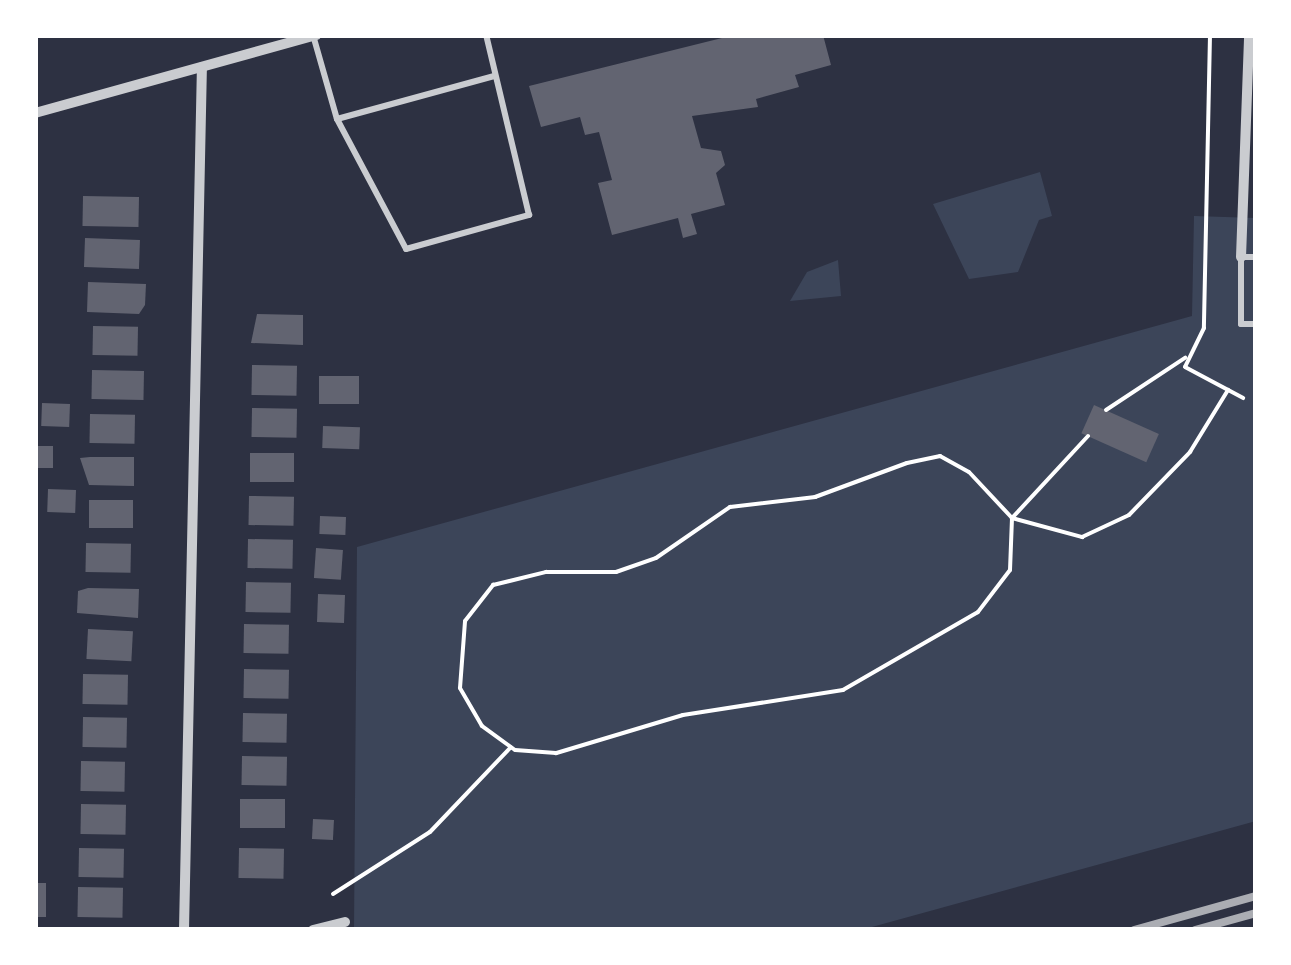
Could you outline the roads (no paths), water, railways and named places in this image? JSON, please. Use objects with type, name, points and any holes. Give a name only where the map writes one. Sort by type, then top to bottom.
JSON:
[{"type":"street","points":[[1242,257],[1249,35]]},
{"type":"street","points":[[35,113],[308,36]]},
{"type":"street","points":[[184,930],[202,67]]},
{"type":"street","points":[[314,930],[344,922]]},
{"type":"lane","points":[[308,36],[337,119],[402,248],[526,218],[486,35]]},
{"type":"lane","points":[[337,119],[494,76]]},
{"type":"lane","points":[[1256,257],[1242,257],[1241,324],[1256,324]]},
{"type":"railway","points":[[1134,930],[1256,896]]},
{"type":"railway","points":[[1195,930],[1256,913]]}]
